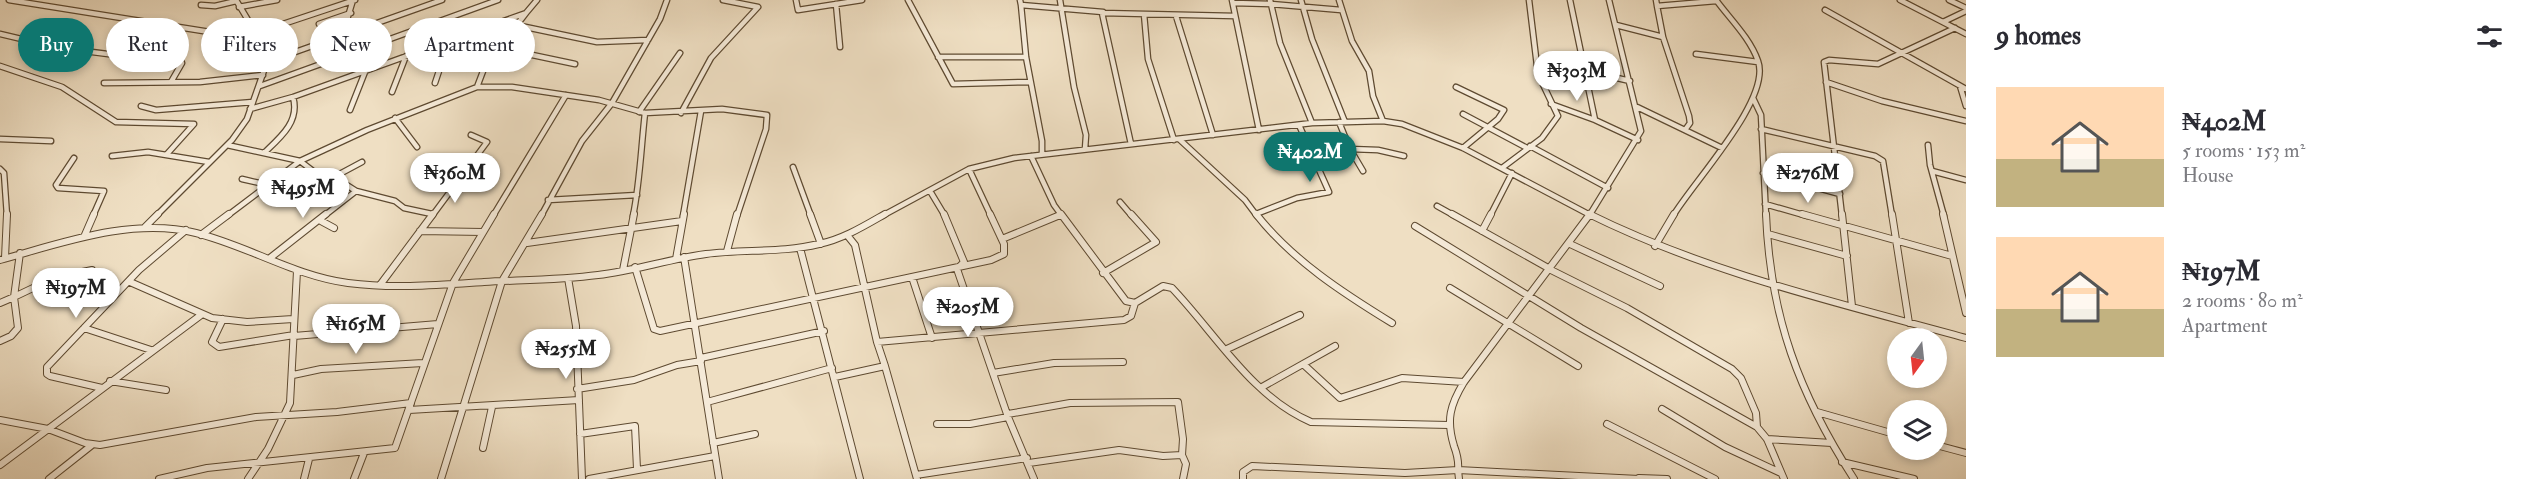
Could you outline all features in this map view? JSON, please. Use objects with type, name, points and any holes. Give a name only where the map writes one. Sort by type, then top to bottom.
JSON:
[{"type":"street","points":[[9,0],[201,31]]},
{"type":"street","points":[[201,4],[215,6],[236,0],[246,18]]},
{"type":"street","points":[[239,7],[277,0]]},
{"type":"street","points":[[349,18],[354,0]]},
{"type":"street","points":[[298,19],[354,0]]},
{"type":"street","points":[[392,18],[442,0]]},
{"type":"street","points":[[260,86],[498,0]]},
{"type":"street","points":[[522,18],[537,0]]},
{"type":"street","points":[[441,479],[502,281],[526,243],[582,141],[612,103],[648,40],[667,0]]},
{"type":"street","points":[[681,113],[711,58],[757,10],[755,5],[749,1],[723,0]]},
{"type":"street","points":[[796,0],[798,13],[862,0]]},
{"type":"street","points":[[908,0],[953,84],[1030,82]]},
{"type":"street","points":[[1060,0],[1074,87],[1086,135],[1085,149]]},
{"type":"street","points":[[1301,0],[1350,149],[1363,171]]},
{"type":"street","points":[[1339,0],[1352,41],[1369,71],[1373,96],[1383,121]]},
{"type":"street","points":[[1502,168],[1556,124],[1558,116],[1551,105],[1533,55],[1529,0]]},
{"type":"street","points":[[1570,0],[1583,70],[1595,112],[1594,120]]},
{"type":"street","points":[[1459,479],[1459,463],[1447,411],[1464,382],[1570,244],[1608,188],[1638,140],[1641,131],[1609,0]]},
{"type":"street","points":[[1656,0],[1663,37],[1689,116],[1690,123],[1685,130]]},
{"type":"street","points":[[1655,246],[1753,98],[1760,76],[1758,62],[1716,0],[1657,6]]},
{"type":"street","points":[[1900,0],[1966,34]]},
{"type":"street","points":[[1949,0],[1966,9]]},
{"type":"street","points":[[1042,154],[1042,141],[1026,57],[1020,2],[1063,9],[1103,12],[1235,16]]},
{"type":"street","points":[[1259,129],[1232,2],[1270,2],[1304,8],[1341,10]]},
{"type":"street","points":[[1270,2],[1280,44],[1312,123]]},
{"type":"street","points":[[836,4],[841,37],[840,47]]},
{"type":"street","points":[[1943,22],[1966,9]]},
{"type":"street","points":[[1825,10],[1963,87],[1966,106]]},
{"type":"street","points":[[1103,12],[1101,18],[1131,144]]},
{"type":"street","points":[[336,18],[351,13]]},
{"type":"street","points":[[512,18],[526,13]]},
{"type":"street","points":[[1144,14],[1143,22],[1148,51],[1176,140],[1245,200],[1290,251],[1355,300],[1392,323]]},
{"type":"street","points":[[1176,16],[1213,135]]},
{"type":"street","points":[[1616,25],[1663,37]]},
{"type":"street","points":[[1852,306],[1845,226],[1832,147],[1826,60],[1872,66],[1955,28]]},
{"type":"street","points":[[535,29],[597,42],[648,40]]},
{"type":"street","points":[[0,34],[108,56],[139,60],[180,58],[182,63],[171,82]]},
{"type":"street","points":[[623,270],[638,195],[642,113],[680,53]]},
{"type":"street","points":[[1696,54],[1758,62]]},
{"type":"street","points":[[535,56],[575,64]]},
{"type":"street","points":[[938,57],[1026,57]]},
{"type":"street","points":[[392,92],[404,61]]},
{"type":"street","points":[[0,66],[62,87],[116,122],[194,124],[167,154]]},
{"type":"street","points":[[1583,70],[1630,81]]},
{"type":"street","points":[[145,227],[243,127],[264,72]]},
{"type":"street","points":[[250,109],[293,98],[364,72]]},
{"type":"street","points":[[350,110],[364,72]]},
{"type":"street","points":[[435,83],[439,72]]},
{"type":"street","points":[[477,87],[482,72]]},
{"type":"street","points":[[104,83],[200,82],[263,75]]},
{"type":"street","points":[[1826,82],[1882,101],[1966,121]]},
{"type":"street","points":[[201,235],[300,161],[395,118],[477,87],[512,87],[612,103],[642,113],[681,113],[722,109],[768,117],[728,251]]},
{"type":"street","points":[[1456,87],[1504,107],[1498,119],[1463,148]]},
{"type":"street","points":[[159,479],[207,468],[309,459],[395,448],[453,283],[566,95]]},
{"type":"street","points":[[265,152],[291,126],[296,103],[293,98]]},
{"type":"street","points":[[1753,98],[1762,112],[1763,173],[1772,284],[1792,363],[1842,462],[1854,479]]},
{"type":"street","points":[[141,106],[156,110],[253,102]]},
{"type":"street","points":[[1551,105],[1594,120],[1638,140]]},
{"type":"street","points":[[1636,107],[1722,148]]},
{"type":"street","points":[[676,258],[701,111]]},
{"type":"street","points":[[1463,114],[1487,129],[1608,188]]},
{"type":"street","points":[[395,118],[417,147]]},
{"type":"street","points":[[0,169],[4,173],[7,198],[7,223],[2,259],[84,237],[145,227],[186,230],[270,258],[297,271],[347,283],[380,285],[453,283],[568,278],[728,251],[801,248],[821,244],[847,235],[969,169],[1042,154],[1312,123],[1383,121],[1413,127],[1463,148],[1590,215],[1655,246],[1772,284],[1966,338]]},
{"type":"street","points":[[1256,214],[1298,198],[1329,192],[1299,125]]},
{"type":"street","points":[[1761,129],[1875,156],[1883,161],[1909,322]]},
{"type":"street","points":[[380,285],[487,142],[471,135]]},
{"type":"street","points":[[0,139],[51,141]]},
{"type":"street","points":[[227,145],[300,161],[317,174],[334,177],[356,191],[395,201],[404,208],[432,214]]},
{"type":"street","points":[[1928,145],[1932,171],[1966,313]]},
{"type":"street","points":[[1350,149],[1378,150],[1404,156]]},
{"type":"street","points":[[112,156],[128,153],[167,154],[209,162]]},
{"type":"street","points":[[1031,156],[1060,215],[1126,302],[1135,303],[1163,286],[1178,293],[1262,387],[1293,416],[1311,422],[1449,425]]},
{"type":"street","points":[[74,158],[59,178],[56,184],[58,188],[105,191],[84,237]]},
{"type":"street","points":[[334,177],[362,162]]},
{"type":"street","points":[[793,167],[821,244]]},
{"type":"street","points":[[635,267],[654,328],[667,330],[813,297],[957,269],[1000,257],[1005,251],[1002,238],[969,169]]},
{"type":"street","points":[[1932,171],[1966,180]]},
{"type":"street","points":[[1482,231],[1512,173]]},
{"type":"street","points":[[1763,173],[1840,194]]},
{"type":"street","points":[[242,179],[268,185]]},
{"type":"street","points":[[270,258],[321,221],[356,191]]},
{"type":"street","points":[[930,191],[948,219],[961,252],[964,262],[957,269]]},
{"type":"street","points":[[548,200],[638,195]]},
{"type":"street","points":[[0,201],[7,198]]},
{"type":"street","points":[[1103,273],[1156,245],[1153,238],[1120,202]]},
{"type":"street","points":[[1765,204],[1952,256]]},
{"type":"street","points":[[1437,206],[1627,308],[1732,369],[1741,378],[1749,396],[1756,413],[1757,427]]},
{"type":"street","points":[[1002,238],[1060,215]]},
{"type":"street","points":[[321,221],[334,228]]},
{"type":"street","points":[[526,243],[682,221]]},
{"type":"street","points":[[0,226],[7,223]]},
{"type":"street","points":[[1414,226],[1528,296],[1757,427],[1767,439],[1783,476]]},
{"type":"street","points":[[102,388],[47,374],[50,362],[140,270],[186,230]]},
{"type":"street","points":[[420,231],[483,232]]},
{"type":"street","points":[[1768,234],[1847,256]]},
{"type":"street","points":[[847,235],[855,245],[877,342],[917,477],[1119,450],[1163,456],[1182,455]]},
{"type":"street","points":[[1570,244],[1660,286]]},
{"type":"street","points":[[801,248],[860,479]]},
{"type":"street","points":[[0,341],[11,336],[18,328],[14,297],[19,274],[20,253]]},
{"type":"street","points":[[684,257],[698,323],[701,359],[719,479]]},
{"type":"street","points":[[957,269],[1008,416],[1034,479]]},
{"type":"street","points":[[0,303],[54,278],[92,270]]},
{"type":"street","points":[[248,479],[285,416],[293,375],[293,319],[297,271]]},
{"type":"street","points":[[912,277],[932,338]]},
{"type":"street","points":[[568,278],[576,326],[582,479]]},
{"type":"street","points":[[130,282],[148,286],[201,315],[223,319],[293,319]]},
{"type":"street","points":[[1450,288],[1578,366]]},
{"type":"street","points":[[877,342],[899,337],[932,338],[1012,328],[1124,320],[1131,316],[1135,303]]},
{"type":"street","points":[[0,465],[151,350],[201,315]]},
{"type":"street","points":[[1227,349],[1300,315]]},
{"type":"street","points":[[223,319],[212,342],[219,347],[238,346],[294,335],[438,324]]},
{"type":"street","points":[[84,328],[151,350]]},
{"type":"street","points":[[577,389],[634,380],[677,365],[824,331]]},
{"type":"street","points":[[1262,387],[1335,346]]},
{"type":"street","points":[[993,373],[1054,363],[1123,362]]},
{"type":"street","points":[[293,375],[321,369],[423,363]]},
{"type":"street","points":[[1304,364],[1340,398],[1402,378],[1464,382]]},
{"type":"street","points":[[835,377],[885,366]]},
{"type":"street","points":[[707,402],[810,372],[832,369]]},
{"type":"street","points":[[110,381],[166,390]]},
{"type":"street","points":[[0,420],[48,429],[92,444],[148,438],[246,419],[410,406],[492,407],[579,400]]},
{"type":"street","points":[[937,424],[970,424],[1070,403],[1175,400],[1178,404],[1183,439],[1182,455],[1185,464],[1183,479]]},
{"type":"street","points":[[483,448],[492,407]]},
{"type":"street","points":[[1662,409],[1725,447],[1783,476]]},
{"type":"street","points":[[1817,412],[1887,432]]},
{"type":"street","points":[[1606,424],[1715,479]]},
{"type":"street","points":[[580,434],[635,426],[637,469]]},
{"type":"street","points":[[713,443],[755,434]]},
{"type":"street","points":[[1767,439],[1832,443]]},
{"type":"street","points":[[49,479],[92,444]]},
{"type":"street","points":[[1947,448],[1966,453]]},
{"type":"street","points":[[354,479],[364,453]]},
{"type":"street","points":[[589,479],[715,456]]},
{"type":"street","points":[[304,479],[309,459]]},
{"type":"street","points":[[1842,462],[1914,479]]},
{"type":"street","points":[[1243,479],[1243,472],[1252,466],[1404,476],[1458,470],[1525,476],[1667,479]]},
{"type":"street","points":[[1349,479],[1352,471]]}]
